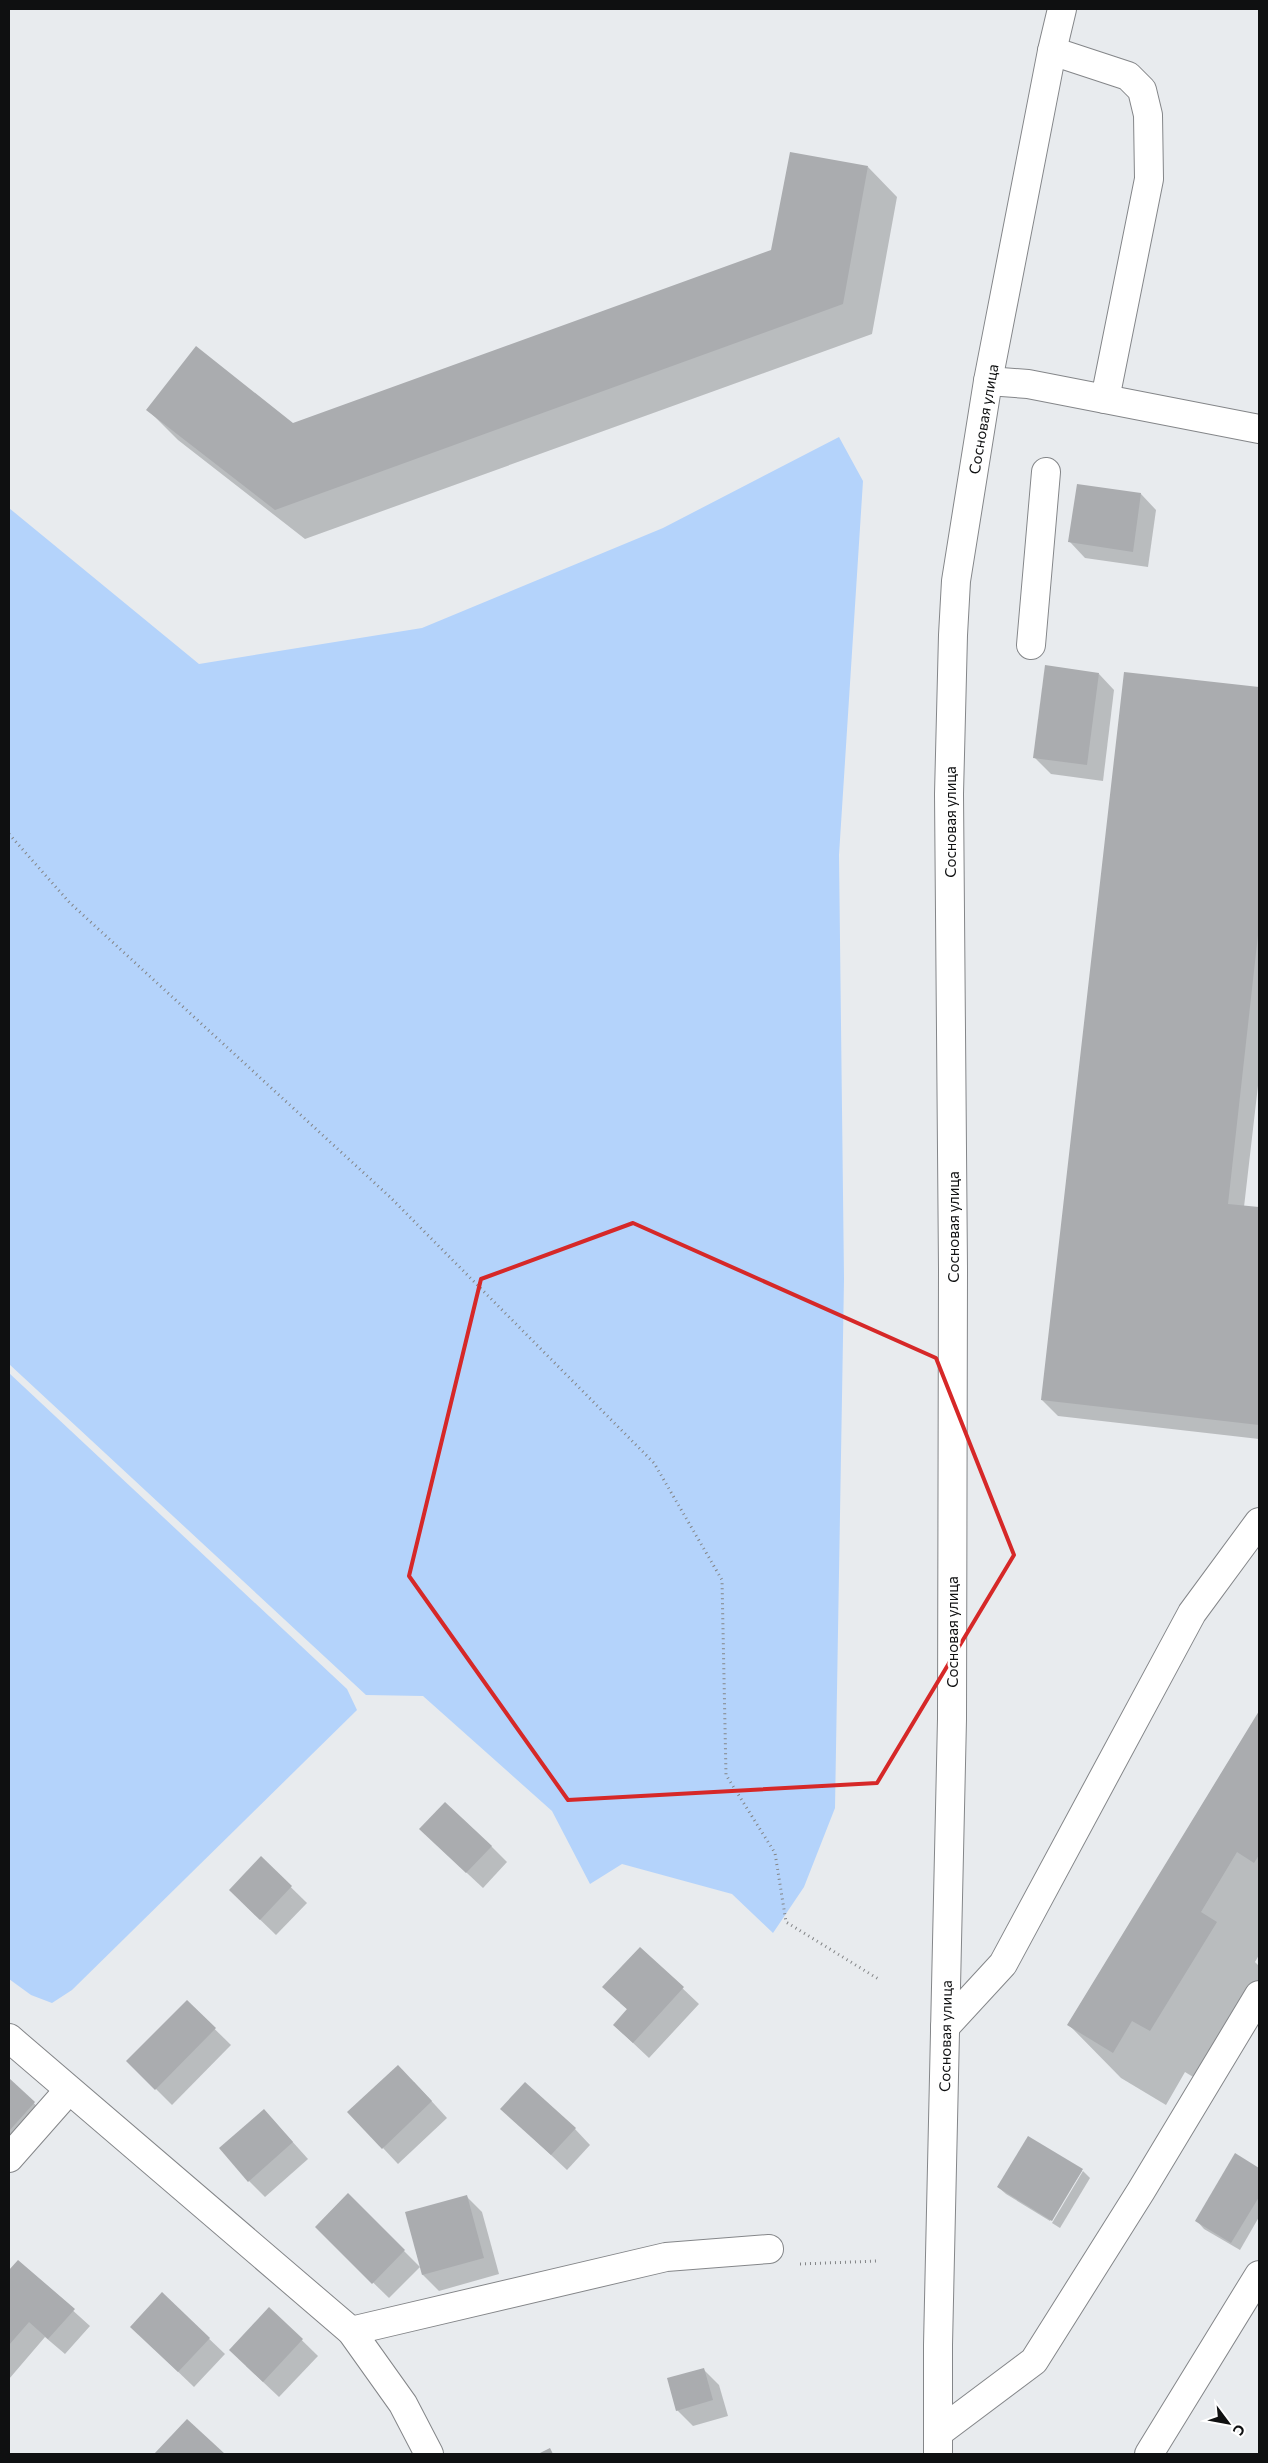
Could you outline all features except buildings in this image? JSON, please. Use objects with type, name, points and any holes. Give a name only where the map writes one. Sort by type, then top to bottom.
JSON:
[{"type":"street","name":"Сосновая улица","points":[[938,2444],[938,2345],[952,1719],[953,1269],[949,794],[953,635],[956,581],[988,381],[1052,51],[1062,9]]},
{"type":"street","points":[[1052,51],[1128,76],[1142,90],[1148,115],[1149,180],[1105,399]]},
{"type":"street","points":[[988,381],[1028,384],[1259,429]]},
{"type":"street","points":[[1031,645],[1046,472]]},
{"type":"street","points":[[945,2027],[1003,1964],[1192,1613],[1259,1522]]},
{"type":"street","points":[[938,2444],[1034,2361],[1141,2191],[1259,1996]]},
{"type":"street","points":[[9,2038],[68,2091],[351,2330],[404,2404],[429,2454]]},
{"type":"street","points":[[9,2158],[68,2091]]},
{"type":"street","points":[[351,2330],[666,2257],[769,2249]]},
{"type":"street","points":[[1148,2454],[1259,2275]]},
{"type":"path","points":[[9,834],[70,903],[390,1197],[654,1463],[722,1580],[726,1775],[775,1853],[786,1922],[880,1980]]},
{"type":"path","points":[[815,2264],[878,2261]]},
{"type":"highlighted area","points":[[633,1223],[936,1358],[1014,1555],[877,1783],[568,1800],[409,1576],[481,1279]]},
{"type":"shaded area","points":[[839,437],[863,481],[839,855],[844,1279],[835,1808],[804,1887],[773,1933],[732,1894],[622,1864],[590,1884],[552,1811],[423,1696],[366,1695],[9,1364],[9,508],[199,664],[422,628],[663,528]]},
{"type":"shaded area","points":[[9,1373],[347,1689],[357,1710],[72,1990],[52,2003],[31,1995],[9,1979]]}]
